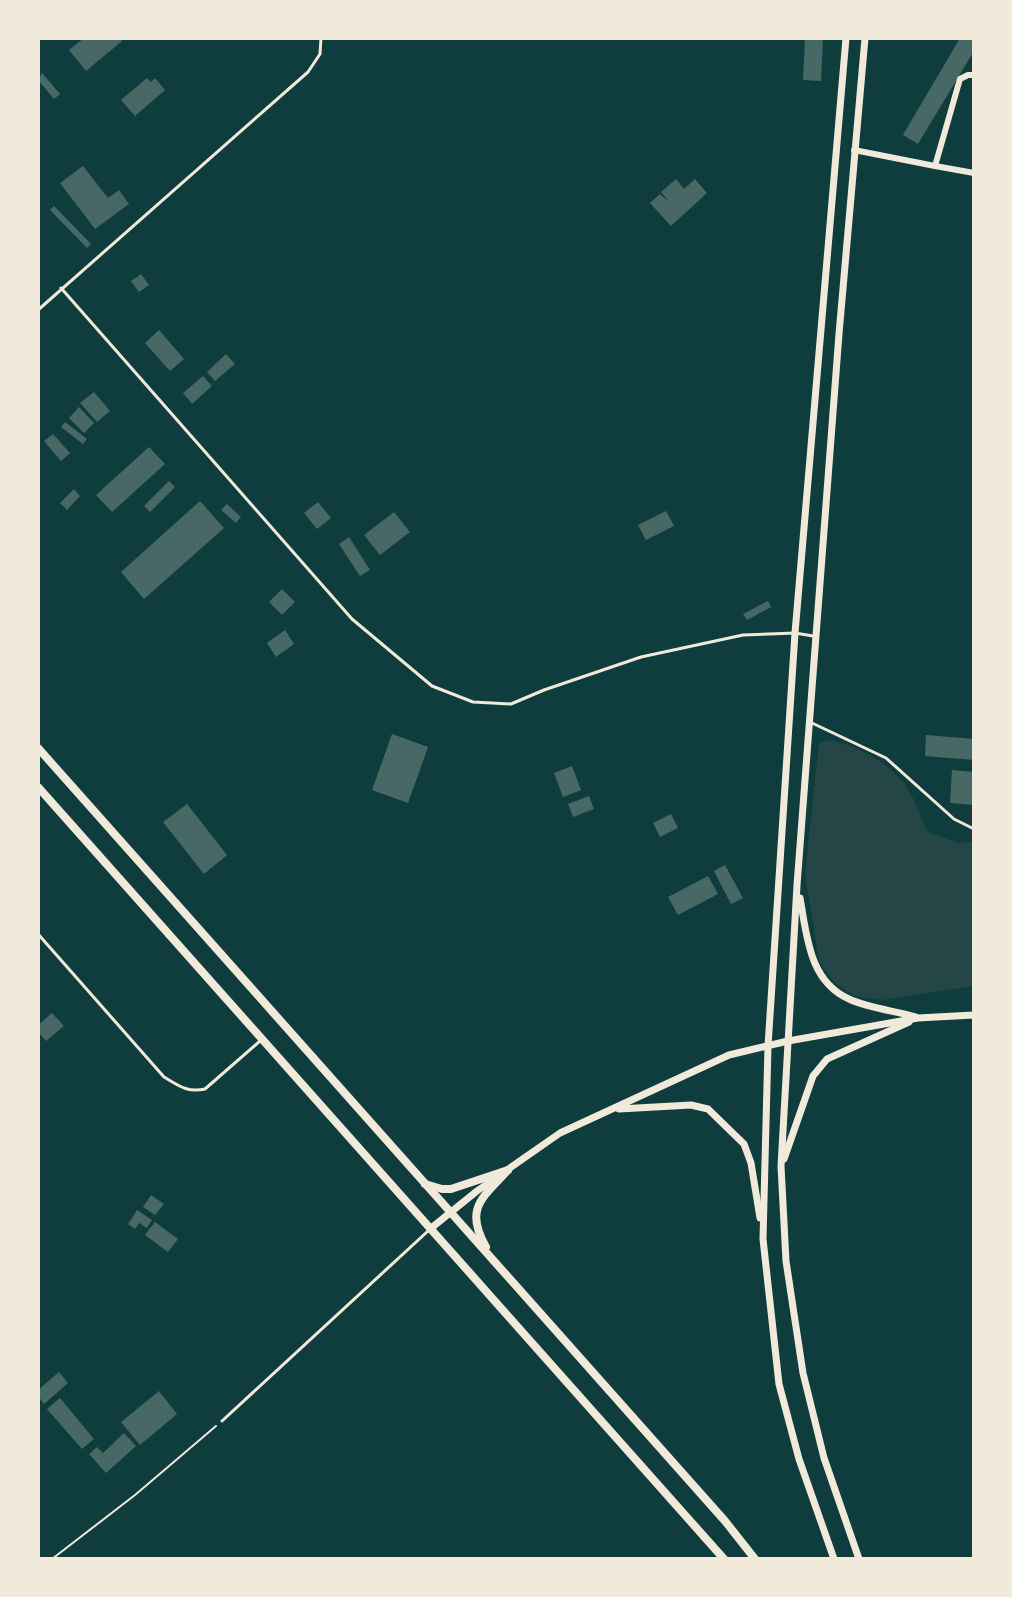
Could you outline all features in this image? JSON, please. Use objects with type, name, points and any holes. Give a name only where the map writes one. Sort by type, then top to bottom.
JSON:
[{"type":"main road","points":[[38,748],[725,1521],[755,1559]]},
{"type":"main road","points":[[38,787],[724,1559]]},
{"type":"main road","points":[[424,1184],[451,1189],[508,1170]]},
{"type":"main road","points":[[495,1261],[476,1229],[475,1219],[484,1195],[508,1170]]},
{"type":"street","points":[[763,1239],[768,1046],[795,633],[846,38]]},
{"type":"street","points":[[859,1559],[824,1458],[803,1373],[786,1261],[781,1166],[797,885],[853,150],[865,38]]},
{"type":"street","points":[[935,166],[960,79],[974,75]]},
{"type":"street","points":[[853,150],[974,173]]},
{"type":"street","points":[[797,885],[813,963],[827,984],[849,1000],[918,1018]]},
{"type":"street","points":[[430,1229],[560,1133],[729,1055],[788,1041],[918,1018],[974,1015]]},
{"type":"street","points":[[781,1166],[813,1076],[827,1059],[918,1018]]},
{"type":"street","points":[[612,1110],[691,1105],[708,1109],[744,1144],[751,1163],[763,1239],[779,1384],[799,1459],[834,1559]]},
{"type":"lane","points":[[38,310],[308,72],[320,54],[321,38]]},
{"type":"lane","points":[[61,288],[352,619],[432,686],[473,702],[511,704],[641,657],[743,635],[795,633],[817,637]]},
{"type":"lane","points":[[811,723],[886,758],[954,819],[974,829]]},
{"type":"lane","points":[[38,934],[164,1077],[182,1089],[194,1092],[205,1089],[263,1039]]},
{"type":"lane","points":[[222,1421],[430,1229]]},
{"type":"path","points":[[52,1559],[135,1495],[222,1421]]},
{"type":"shaded area","points":[[828,740],[860,750],[890,769],[909,790],[928,832],[958,843],[974,841],[974,986],[881,1000],[854,996],[834,982],[819,961],[805,874],[819,744]]},
{"type":"building","points":[[84,38],[119,38],[122,41],[86,71],[69,50]]},
{"type":"building","points":[[805,38],[823,38],[821,81],[803,80]]},
{"type":"building","points":[[960,38],[974,38],[974,51],[918,144],[903,135]]},
{"type":"building","points":[[42,73],[60,94],[54,99],[38,80]]},
{"type":"building","points":[[147,78],[151,82],[155,78],[165,90],[135,116],[121,100]]},
{"type":"building","points":[[83,166],[108,198],[119,190],[129,204],[95,229],[60,183]]},
{"type":"building","points":[[676,179],[684,189],[695,179],[707,193],[671,226],[650,203],[660,194],[669,202],[661,192]]},
{"type":"building","points":[[54,206],[91,244],[87,248],[50,210]]},
{"type":"building","points":[[141,274],[149,285],[139,292],[131,281]]},
{"type":"building","points":[[159,330],[184,359],[170,371],[145,343]]},
{"type":"building","points":[[226,354],[235,364],[215,381],[207,372]]},
{"type":"building","points":[[203,376],[212,386],[192,404],[183,393]]},
{"type":"building","points":[[94,392],[110,411],[97,422],[80,403]]},
{"type":"building","points":[[79,407],[94,423],[84,433],[69,418]]},
{"type":"building","points":[[65,422],[87,439],[83,444],[61,427]]},
{"type":"building","points":[[53,434],[70,453],[61,461],[44,441]]},
{"type":"building","points":[[149,447],[165,464],[112,512],[96,495]]},
{"type":"building","points":[[169,481],[175,487],[150,512],[144,506]]},
{"type":"building","points":[[74,489],[80,496],[67,510],[60,503]]},
{"type":"building","points":[[200,501],[224,528],[144,599],[121,572]]},
{"type":"building","points":[[318,502],[331,518],[317,529],[304,513]]},
{"type":"building","points":[[227,504],[241,517],[236,523],[221,510]]},
{"type":"building","points":[[666,511],[674,526],[646,540],[638,525]]},
{"type":"building","points":[[394,512],[410,532],[380,555],[364,535]]},
{"type":"building","points":[[349,537],[370,570],[360,576],[339,544]]},
{"type":"building","points":[[282,589],[295,602],[282,615],[269,602]]},
{"type":"building","points":[[768,601],[771,607],[747,620],[743,614]]},
{"type":"building","points":[[285,630],[294,644],[276,657],[267,643]]},
{"type":"building","points":[[392,734],[428,747],[408,803],[372,790]]},
{"type":"building","points":[[926,735],[974,739],[974,760],[925,756]]},
{"type":"building","points":[[572,766],[581,790],[563,797],[554,773]]},
{"type":"building","points":[[952,770],[974,772],[974,805],[950,803]]},
{"type":"building","points":[[589,796],[594,809],[573,817],[568,804]]},
{"type":"building","points":[[187,804],[227,855],[204,874],[163,822]]},
{"type":"building","points":[[671,814],[678,828],[660,837],[653,823]]},
{"type":"building","points":[[725,865],[743,898],[731,904],[714,871]]},
{"type":"building","points":[[708,876],[718,894],[678,915],[668,897]]},
{"type":"building","points":[[52,1013],[64,1026],[46,1041],[38,1032],[38,1025]]},
{"type":"building","points":[[151,1195],[164,1204],[155,1215],[143,1207]]},
{"type":"building","points":[[137,1210],[152,1220],[147,1228],[139,1223],[135,1229],[128,1224]]},
{"type":"building","points":[[155,1222],[178,1239],[168,1252],[145,1235]]},
{"type":"building","points":[[59,1372],[68,1383],[44,1404],[38,1390]]},
{"type":"building","points":[[159,1391],[177,1414],[140,1445],[121,1422]]},
{"type":"building","points":[[60,1398],[94,1439],[82,1449],[47,1409]]},
{"type":"building","points":[[124,1433],[136,1446],[106,1473],[89,1454],[97,1447],[103,1453]]}]
